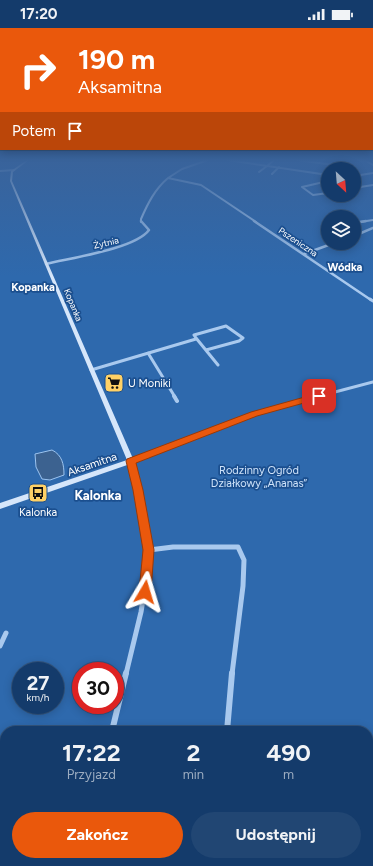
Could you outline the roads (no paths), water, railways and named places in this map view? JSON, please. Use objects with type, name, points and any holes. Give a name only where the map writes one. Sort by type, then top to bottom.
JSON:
[{"type":"street","name":"Kopanka","points":[[19,199],[131,461]]},
{"type":"street","name":"Żytnia","points":[[46,264],[123,246],[146,234],[149,230],[141,222],[141,219],[150,199]]},
{"type":"street","name":"Pszeniczna","points":[[223,199],[373,301]]},
{"type":"street","points":[[361,221],[373,220]]},
{"type":"street","points":[[361,233],[373,228]]},
{"type":"street","points":[[304,254],[321,248]]},
{"type":"street","points":[[206,350],[239,341],[243,338],[226,326],[194,335],[196,339],[218,365]]},
{"type":"street","points":[[91,370],[196,339]]},
{"type":"street","points":[[148,353],[177,401]]},
{"type":"street","name":"Aksamitna","points":[[0,506],[131,461],[254,414],[373,382]]},
{"type":"street","points":[[113,726],[141,612],[149,550],[131,461]]},
{"type":"street","points":[[149,550],[172,547],[238,547],[244,560],[243,586],[234,647],[227,726]]},
{"type":"street","points":[[0,646],[6,633]]},
{"type":"place","name":"U Moniki","points":[[114,383]]},
{"type":"place","name":"Kalonka","points":[[38,493]]},
{"type":"district","name":"Wódka","points":[[345,267]]},
{"type":"district","name":"Kopanka","points":[[33,287]]},
{"type":"district","name":"Kalonka","points":[[98,495]]},
{"type":"park label","name":"Rodzinny Ogród Działkowy „Ananas”","points":[[259,476]]}]
